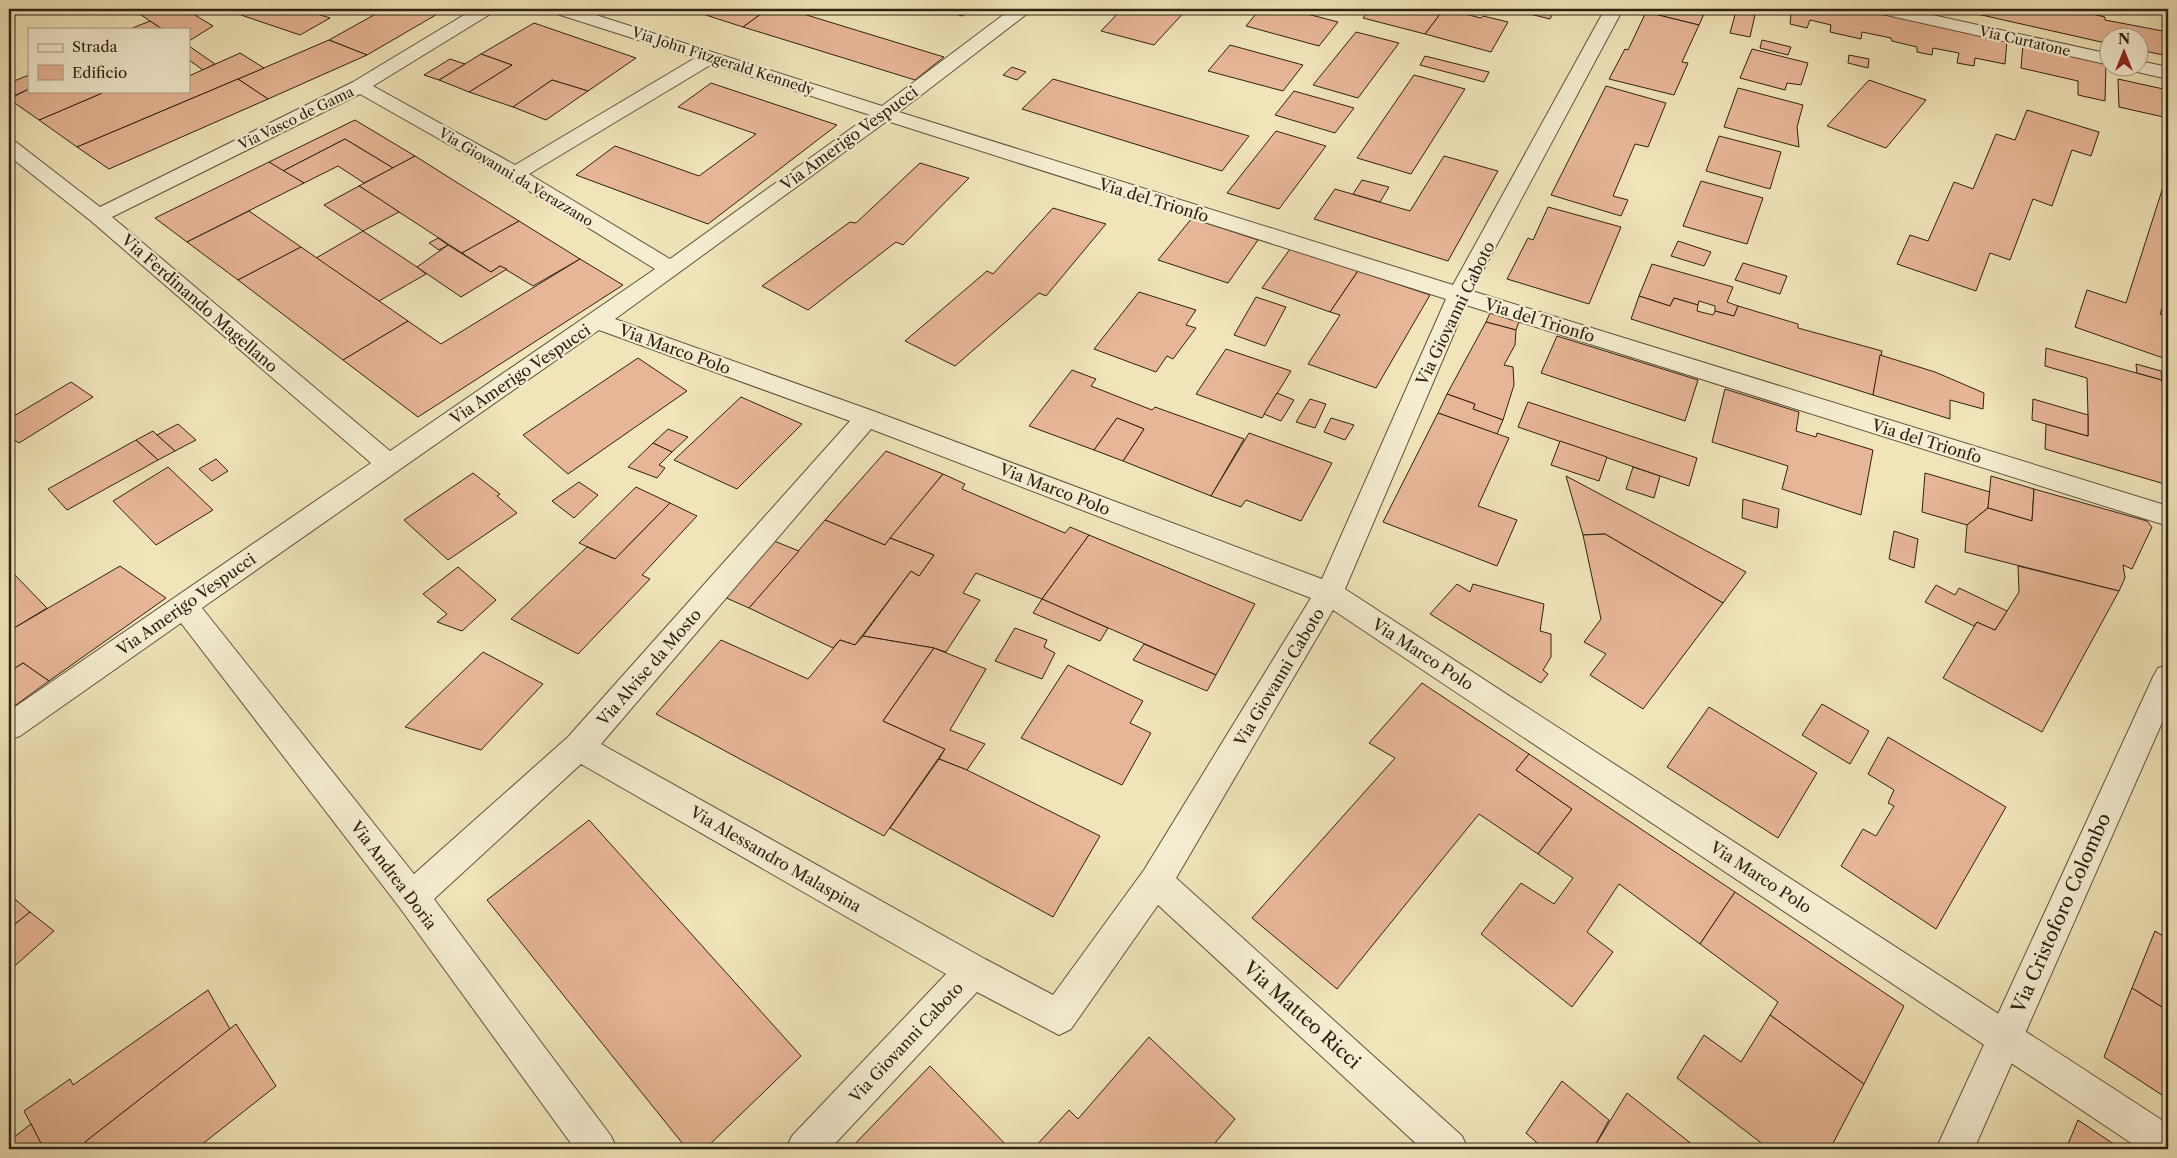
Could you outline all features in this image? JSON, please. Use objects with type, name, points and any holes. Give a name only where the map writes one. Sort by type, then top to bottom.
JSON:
[{"type":"street","name":"Via Vasco de Gama","points":[[98,216],[360,86],[486,9]]},
{"type":"street","name":"Via John Fitzgerald Kennedy","points":[[560,9],[885,112]]},
{"type":"street","name":"Via Amerigo Vespucci","points":[[9,727],[671,270],[1022,9]]},
{"type":"street","name":"Via Giovanni Caboto","points":[[805,1149],[973,971],[1059,1017],[1156,881],[1329,592],[1460,295],[1614,9]]},
{"type":"street","name":"Via Curtatone","points":[[1882,9],[2100,58]]},
{"type":"street","points":[[515,174],[710,56]]},
{"type":"street","points":[[2150,69],[2168,73]]},
{"type":"street","name":"Via Giovanni da Verazzano","points":[[360,86],[515,174],[671,270]]},
{"type":"street","name":"Via del Trionfo","points":[[885,112],[1110,186],[2168,516]]},
{"type":"street","name":"Via Ferdinando Magellano","points":[[9,146],[98,216],[388,464]]},
{"type":"street","name":"Via Marco Polo","points":[[597,321],[867,418],[1329,592],[2168,1146]]},
{"type":"street","name":"Via Alvise da Mosto","points":[[412,897],[579,746],[867,418]]},
{"type":"street","name":"Via Andrea Doria","points":[[184,606],[412,897],[598,1149]]},
{"type":"street","name":"Via Cristoforo Colombo","points":[[1954,1149],[2168,677]]},
{"type":"street","name":"Via Alessandro Malaspina","points":[[579,746],[973,971]]},
{"type":"street","name":"Via Matteo Ricci","points":[[1156,881],[1449,1149]]},
{"type":"building","points":[[132,9],[185,9],[213,26],[190,40],[190,28],[160,28]]},
{"type":"building","points":[[251,9],[301,9],[330,18],[300,35],[241,15]]},
{"type":"building","points":[[374,9],[446,9],[367,55],[329,40],[381,11]]},
{"type":"building","points":[[687,9],[768,9],[743,27]]},
{"type":"building","points":[[768,9],[787,9],[944,57],[915,80],[743,27]]},
{"type":"building","points":[[940,9],[972,9],[962,16]]},
{"type":"building","points":[[1122,9],[1187,9],[1154,45],[1101,31]]},
{"type":"building","points":[[1260,9],[1288,9],[1338,22],[1319,46],[1246,26]]},
{"type":"building","points":[[1370,9],[1444,9],[1425,34],[1363,18]]},
{"type":"building","points":[[1444,9],[1508,22],[1491,52],[1425,34]]},
{"type":"building","points":[[1533,9],[1555,9],[1550,19],[1530,14]]},
{"type":"building","points":[[1648,9],[1679,9],[1704,14],[1699,25],[1646,12]]},
{"type":"building","points":[[1761,9],[1863,9],[2007,40],[2005,64],[1975,58],[1974,66],[1957,63],[1959,53],[1933,48],[1932,55],[1917,52],[1917,47],[1892,41],[1891,38],[1862,32],[1861,39],[1830,32],[1831,25],[1810,20],[1807,28],[1790,24],[1791,15]]},
{"type":"building","points":[[1954,9],[1987,9],[1986,16]]},
{"type":"building","points":[[1987,9],[2071,9],[2105,17],[2105,20],[2147,28],[2100,28],[2100,42],[1986,16]]},
{"type":"building","points":[[1736,11],[1755,15],[1750,37],[1730,33]]},
{"type":"building","points":[[1646,12],[1699,25],[1682,62],[1688,63],[1674,95],[1609,79],[1625,49],[1628,50]]},
{"type":"building","points":[[150,21],[160,28],[132,28]]},
{"type":"building","points":[[534,23],[636,58],[588,91],[552,80],[513,107],[469,92],[512,65],[481,54]]},
{"type":"building","points":[[2150,29],[2168,32],[2168,56],[2150,52]]},
{"type":"building","points":[[1356,32],[1399,43],[1358,98],[1313,85]]},
{"type":"building","points":[[329,40],[367,55],[268,99],[238,79]]},
{"type":"building","points":[[1762,40],[1791,47],[1788,55],[1760,48]]},
{"type":"building","points":[[2023,44],[2100,62],[2100,78],[2106,78],[2105,101],[2078,95],[2078,81],[2021,68]]},
{"type":"building","points":[[1230,45],[1303,65],[1283,91],[1208,71]]},
{"type":"building","points":[[190,47],[215,64],[203,70],[190,61]]},
{"type":"building","points":[[1752,49],[1808,63],[1801,85],[1787,83],[1785,90],[1740,78]]},
{"type":"building","points":[[240,53],[264,68],[77,147],[39,120],[105,92],[190,92],[190,76]]},
{"type":"building","points":[[481,54],[512,65],[469,92],[439,80]]},
{"type":"building","points":[[1849,55],[1869,59],[1868,68],[1848,63]]},
{"type":"building","points":[[1425,56],[1489,72],[1484,82],[1420,65]]},
{"type":"building","points":[[450,59],[465,64],[439,80],[424,75]]},
{"type":"building","points":[[1012,67],[1026,72],[1017,80],[1003,75]]},
{"type":"building","points":[[28,75],[28,89],[9,98],[9,83]]},
{"type":"building","points":[[1414,75],[1465,89],[1411,174],[1357,158]]},
{"type":"building","points":[[238,79],[268,99],[109,169],[77,147]]},
{"type":"building","points":[[1053,79],[1249,136],[1222,171],[1022,109]]},
{"type":"building","points":[[2118,79],[2168,90],[2168,118],[2119,107]]},
{"type":"building","points":[[552,80],[588,91],[546,120],[513,107]]},
{"type":"building","points":[[1869,80],[1926,100],[1886,148],[1827,126]]},
{"type":"building","points":[[711,83],[837,125],[708,224],[576,175],[615,146],[699,176],[756,134],[678,107]]},
{"type":"building","points":[[1606,86],[1666,103],[1648,147],[1635,144],[1613,196],[1628,200],[1621,216],[1551,195]]},
{"type":"building","points":[[1738,88],[1803,105],[1797,127],[1799,147],[1724,127]]},
{"type":"building","points":[[28,90],[28,92],[105,92],[39,120],[9,99]]},
{"type":"building","points":[[1294,91],[1354,108],[1335,133],[1275,115]]},
{"type":"building","points":[[2027,110],[2099,132],[2091,156],[2072,150],[2052,206],[2033,199],[2010,260],[1990,253],[1976,291],[1897,264],[1910,235],[1928,241],[1954,182],[1973,189],[1996,134],[2015,140]]},
{"type":"building","points":[[355,120],[415,156],[393,168],[345,139],[283,171],[269,162]]},
{"type":"building","points":[[1276,131],[1326,146],[1279,209],[1227,193]]},
{"type":"building","points":[[1719,136],[1781,152],[1770,189],[1706,171]]},
{"type":"building","points":[[345,139],[393,168],[364,183],[338,166],[304,183],[283,171]]},
{"type":"building","points":[[415,156],[519,221],[462,253],[359,186]]},
{"type":"building","points":[[1444,156],[1498,171],[1448,261],[1314,219],[1335,189],[1410,211]]},
{"type":"building","points":[[269,162],[304,183],[187,242],[155,218]]},
{"type":"building","points":[[920,163],[969,178],[903,245],[896,242],[808,310],[762,286],[850,222],[856,223]]},
{"type":"building","points":[[1362,180],[1389,187],[1380,202],[1353,194]]},
{"type":"building","points":[[1701,181],[1763,198],[1747,244],[1683,226]]},
{"type":"building","points":[[2164,184],[2168,185],[2168,308],[2163,306],[2160,314],[2168,317],[2168,346],[2163,358],[2075,327],[2087,290],[2126,303]]},
{"type":"building","points":[[359,186],[399,212],[363,231],[324,205]]},
{"type":"building","points":[[1548,207],[1621,227],[1589,304],[1507,279],[1528,238],[1533,240]]},
{"type":"building","points":[[1053,208],[1106,224],[1046,296],[1039,293],[955,366],[905,341],[987,271],[993,274]]},
{"type":"building","points":[[249,211],[301,247],[238,280],[187,242]]},
{"type":"building","points":[[1192,218],[1258,240],[1228,283],[1158,260]]},
{"type":"building","points":[[519,221],[580,259],[533,286],[500,266],[491,272],[462,253]]},
{"type":"building","points":[[363,231],[426,274],[379,301],[316,258]]},
{"type":"building","points":[[438,238],[448,245],[439,250],[429,243]]},
{"type":"building","points":[[1678,241],[1711,252],[1704,266],[1671,256]]},
{"type":"building","points":[[448,245],[491,272],[500,266],[507,269],[461,297],[417,267]]},
{"type":"building","points":[[301,247],[408,321],[343,360],[238,280]]},
{"type":"building","points":[[1290,249],[1358,271],[1330,312],[1262,288]]},
{"type":"building","points":[[580,259],[623,285],[418,417],[343,360],[408,321],[441,344]]},
{"type":"building","points":[[1743,263],[1787,276],[1780,294],[1735,280]]},
{"type":"building","points":[[1652,264],[1733,287],[1727,302],[1738,306],[1734,316],[1715,311],[1715,306],[1699,301],[1698,305],[1674,298],[1670,306],[1639,296]]},
{"type":"building","points":[[1358,271],[1430,295],[1376,388],[1308,364],[1340,315],[1330,312]]},
{"type":"building","points":[[1139,292],[1196,310],[1186,325],[1196,328],[1173,359],[1167,356],[1156,372],[1094,349]]},
{"type":"building","points":[[1639,296],[1670,306],[1674,298],[1698,305],[1697,311],[1713,315],[1715,311],[1734,316],[1738,306],[1798,324],[1798,328],[1882,351],[1873,395],[1631,319]]},
{"type":"building","points":[[1256,297],[1286,307],[1265,346],[1234,335]]},
{"type":"building","points":[[1490,313],[1519,322],[1516,330],[1486,322]]},
{"type":"building","points":[[1486,322],[1516,330],[1515,345],[1504,365],[1513,367],[1514,385],[1503,420],[1473,409],[1475,404],[1447,394]]},
{"type":"building","points":[[1557,336],[1698,380],[1685,421],[1541,373]]},
{"type":"building","points":[[2046,348],[2162,380],[2168,485],[2045,449],[2046,424],[2088,436],[2087,378],[2045,366]]},
{"type":"building","points":[[1226,349],[1291,371],[1262,418],[1196,394]]},
{"type":"building","points":[[1880,355],[1935,372],[1984,393],[1983,409],[1950,400],[1950,419],[1873,395]]},
{"type":"building","points":[[638,358],[687,391],[568,474],[523,435]]},
{"type":"building","points":[[2136,364],[2161,371],[2162,380],[2137,373]]},
{"type":"building","points":[[1072,370],[1096,379],[1091,386],[1152,410],[1155,407],[1244,439],[1211,496],[1123,461],[1144,429],[1117,418],[1094,450],[1029,426]]},
{"type":"building","points":[[71,382],[93,397],[19,443],[9,436],[9,419]]},
{"type":"building","points":[[1725,389],[1799,412],[1796,431],[1816,437],[1817,433],[1873,450],[1861,515],[1782,489],[1788,466],[1712,442]]},
{"type":"building","points":[[1277,393],[1294,400],[1281,421],[1264,414]]},
{"type":"building","points":[[1447,394],[1475,404],[1473,409],[1503,420],[1497,434],[1438,413]]},
{"type":"building","points":[[741,397],[802,424],[737,489],[674,460]]},
{"type":"building","points":[[1310,399],[1326,404],[1315,428],[1296,422]]},
{"type":"building","points":[[2033,399],[2088,415],[2088,436],[2032,420]]},
{"type":"building","points":[[1528,402],[1697,458],[1689,486],[1518,427]]},
{"type":"building","points":[[1438,413],[1509,438],[1478,506],[1517,520],[1497,566],[1383,522]]},
{"type":"building","points":[[1117,418],[1144,429],[1123,461],[1094,450]]},
{"type":"building","points":[[1331,418],[1354,425],[1345,440],[1324,432]]},
{"type":"building","points":[[178,424],[196,440],[175,451],[157,435]]},
{"type":"building","points":[[668,429],[688,437],[672,452],[653,443]]},
{"type":"building","points":[[153,431],[175,451],[158,460],[136,440]]},
{"type":"building","points":[[1249,433],[1332,463],[1301,521],[1246,500],[1241,507],[1211,496]]},
{"type":"building","points":[[136,440],[158,460],[67,510],[48,489]]},
{"type":"building","points":[[1560,441],[1607,457],[1599,481],[1551,465]]},
{"type":"building","points":[[653,443],[672,452],[659,465],[665,468],[657,478],[628,467]]},
{"type":"building","points":[[886,451],[943,474],[885,545],[825,520]]},
{"type":"building","points":[[216,459],[228,471],[212,481],[199,469]]},
{"type":"building","points":[[168,467],[213,510],[156,545],[113,501]]},
{"type":"building","points":[[1633,467],[1660,476],[1654,498],[1626,489]]},
{"type":"building","points":[[473,473],[500,494],[497,496],[517,513],[448,560],[404,520]]},
{"type":"building","points":[[1925,473],[1990,492],[1988,508],[1967,525],[1922,512]]},
{"type":"building","points":[[943,474],[965,484],[962,489],[1065,533],[1070,527],[1089,535],[1042,599],[976,573],[963,593],[980,600],[946,652],[934,648],[863,636],[911,571],[919,576],[934,555],[890,538]]},
{"type":"building","points":[[1566,476],[1746,572],[1723,603],[1605,534],[1583,535]]},
{"type":"building","points":[[1991,476],[2034,489],[2032,521],[1988,508]]},
{"type":"building","points":[[579,482],[598,495],[574,518],[552,501]]},
{"type":"building","points":[[636,487],[670,503],[615,559],[579,543]]},
{"type":"building","points":[[2034,489],[2147,521],[2152,527],[2132,569],[2123,565],[2125,578],[2119,591],[1965,552],[1967,525],[1988,508],[2032,521]]},
{"type":"building","points":[[1743,499],[1779,509],[1777,528],[1742,518]]},
{"type":"building","points":[[670,503],[697,516],[642,575],[650,579],[578,654],[511,619],[587,547],[615,559]]},
{"type":"building","points":[[825,520],[885,545],[890,538],[934,555],[919,576],[911,571],[855,645],[840,640],[833,648],[749,608]]},
{"type":"building","points":[[1894,531],[1918,539],[1914,568],[1889,559]]},
{"type":"building","points":[[1605,534],[1723,603],[1643,709],[1590,675],[1606,654],[1584,642],[1601,619],[1583,535]]},
{"type":"building","points":[[1089,535],[1255,604],[1216,675],[1042,599]]},
{"type":"building","points":[[764,537],[799,551],[749,608],[715,593]]},
{"type":"building","points":[[120,566],[166,598],[49,681],[23,663],[9,672],[9,631]]},
{"type":"building","points":[[2018,566],[2119,591],[2042,732],[1943,678],[1977,622],[1995,630],[2019,592]]},
{"type":"building","points":[[458,567],[496,600],[462,631],[437,622],[447,614],[423,594]]},
{"type":"building","points":[[9,569],[47,608],[9,631]]},
{"type":"building","points":[[1457,584],[1470,592],[1473,584],[1544,604],[1540,631],[1551,634],[1551,657],[1543,670],[1548,674],[1541,683],[1430,614]]},
{"type":"building","points":[[1936,585],[1955,595],[1959,588],[2007,611],[1995,630],[1977,622],[1974,626],[1925,602]]},
{"type":"building","points":[[1042,599],[1108,628],[1100,641],[1033,613]]},
{"type":"building","points":[[1015,628],[1047,640],[1044,647],[1055,653],[1042,679],[995,661]]},
{"type":"building","points":[[863,636],[934,648],[883,721],[945,749],[884,836],[656,714],[721,640],[808,679],[840,640],[855,645]]},
{"type":"building","points":[[1144,644],[1216,675],[1207,691],[1133,660]]},
{"type":"building","points":[[934,648],[986,669],[950,730],[985,744],[967,770],[939,759],[945,749],[883,721]]},
{"type":"building","points":[[483,652],[543,684],[481,750],[405,727]]},
{"type":"building","points":[[23,663],[49,681],[9,710],[9,672]]},
{"type":"building","points":[[1068,665],[1143,701],[1130,723],[1151,733],[1122,785],[1021,738]]},
{"type":"building","points":[[1422,683],[1529,754],[1516,770],[1572,809],[1538,854],[1479,814],[1337,989],[1252,918],[1395,758],[1369,743]]},
{"type":"building","points":[[1822,704],[1869,731],[1850,764],[1802,735]]},
{"type":"building","points":[[1709,707],[1817,773],[1778,838],[1667,767]]},
{"type":"building","points":[[1888,737],[2006,807],[1936,929],[1841,866],[1863,829],[1876,836],[1894,806],[1888,803],[1894,790],[1868,774]]},
{"type":"building","points":[[1529,754],[1735,892],[1700,944],[1619,884],[1587,932],[1613,952],[1572,1007],[1481,934],[1521,883],[1554,904],[1573,878],[1538,854],[1572,809],[1516,770]]},
{"type":"building","points":[[939,759],[967,770],[1100,836],[1053,917],[890,828]]},
{"type":"building","points":[[589,820],[801,1056],[705,1149],[687,1149],[487,900]]},
{"type":"building","points":[[1735,892],[1904,1006],[1864,1084],[1770,1015],[1778,1002],[1700,944]]},
{"type":"building","points":[[9,894],[30,912],[9,929]]},
{"type":"building","points":[[30,912],[54,931],[9,971],[9,929]]},
{"type":"building","points":[[2155,931],[2168,939],[2168,1011],[2132,988]]},
{"type":"building","points":[[2132,988],[2168,1011],[2168,1099],[2104,1057]]},
{"type":"building","points":[[208,990],[230,1029],[85,1142],[90,1149],[44,1149],[24,1111],[70,1079],[73,1085]]},
{"type":"building","points":[[1770,1015],[1864,1084],[1830,1149],[1769,1149],[1677,1078],[1704,1035],[1741,1062]]},
{"type":"building","points":[[236,1024],[276,1086],[196,1149],[90,1149],[85,1142]]},
{"type":"building","points":[[1149,1037],[1235,1119],[1210,1149],[1033,1149],[1069,1110],[1078,1119]]},
{"type":"building","points":[[930,1066],[1010,1149],[850,1149]]},
{"type":"building","points":[[1562,1081],[1609,1120],[1593,1149],[1544,1149],[1526,1133]]},
{"type":"building","points":[[1627,1093],[1698,1149],[1593,1149]]},
{"type":"building","points":[[2078,1120],[2121,1149],[2066,1149]]},
{"type":"building","points":[[31,1124],[44,1149],[9,1149],[9,1141]]}]
